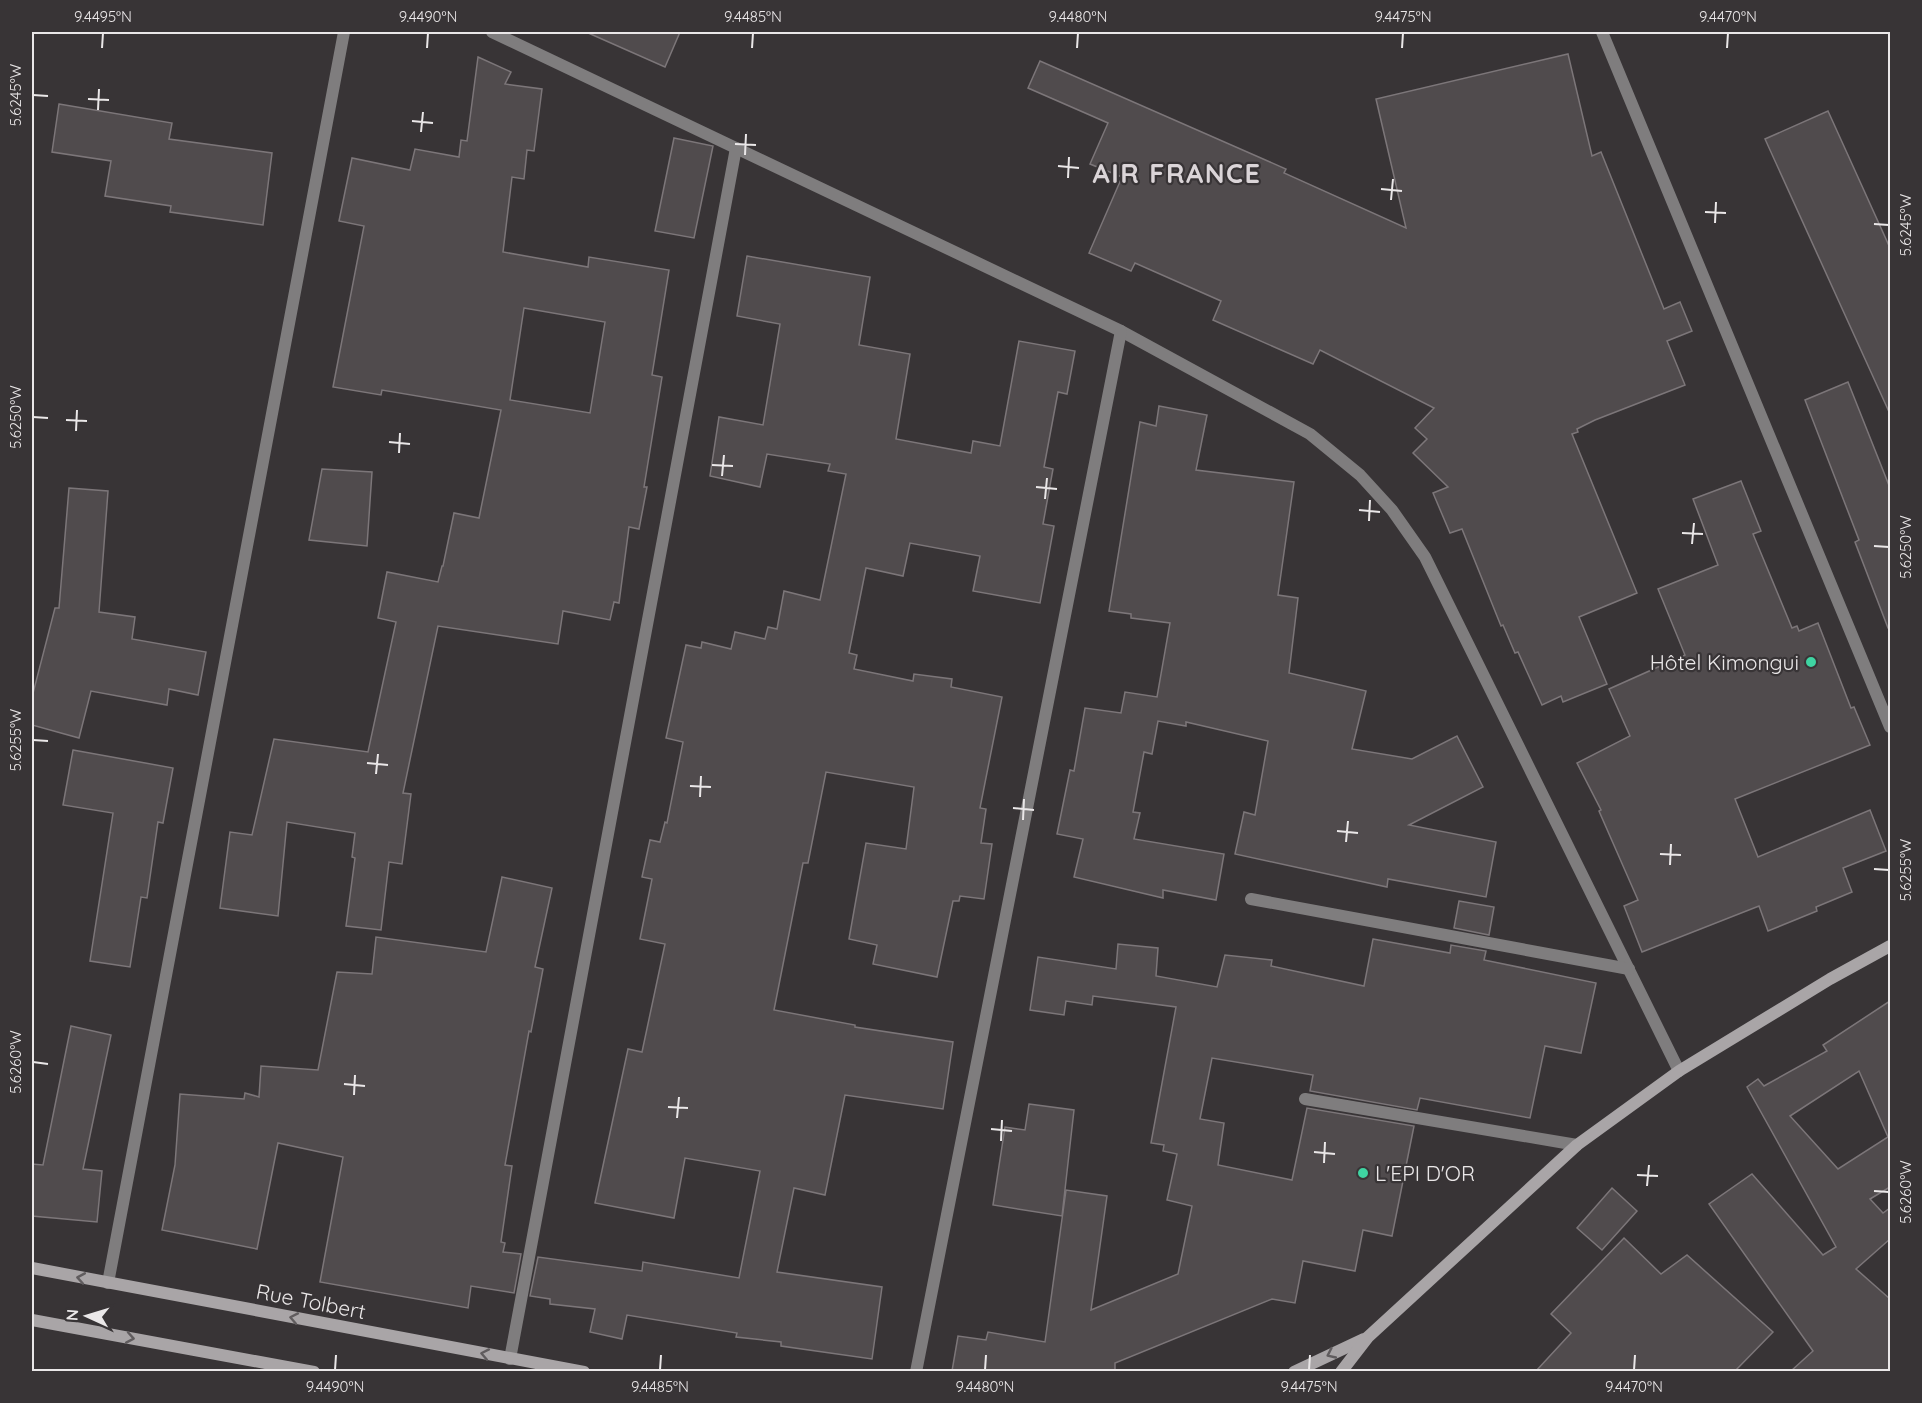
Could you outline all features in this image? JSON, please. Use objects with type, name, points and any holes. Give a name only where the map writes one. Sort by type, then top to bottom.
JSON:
[{"type":"street","points":[[108,1282],[344,32]]},
{"type":"street","points":[[492,32],[1121,332],[1310,434],[1360,475],[1392,510],[1425,557],[1679,1071]]},
{"type":"street","points":[[1602,32],[1890,727]]},
{"type":"street","points":[[510,1359],[736,148]]},
{"type":"street","points":[[916,1371],[1121,332]]},
{"type":"street","points":[[1251,899],[1629,969]]},
{"type":"street","points":[[1341,1371],[1368,1337],[1577,1145],[1679,1071],[1830,979],[1890,946]]},
{"type":"street","points":[[1305,1099],[1577,1145]]},
{"type":"street","name":"Rue Tolbert","points":[[32,1269],[584,1371]]},
{"type":"street","points":[[32,1320],[314,1371]]},
{"type":"street","points":[[1294,1371],[1368,1337]]},
{"type":"building","points":[[586,32],[680,32],[665,67]]},
{"type":"building","points":[[1568,54],[1592,156],[1601,152],[1664,309],[1680,302],[1692,331],[1667,341],[1685,385],[1595,420],[1572,434],[1637,593],[1579,617],[1607,684],[1563,702],[1561,696],[1542,705],[1518,652],[1515,653],[1503,625],[1501,626],[1462,529],[1450,533],[1433,493],[1448,487],[1413,453],[1427,439],[1415,428],[1434,408],[1320,350],[1313,364],[1213,320],[1221,301],[1135,263],[1131,271],[1089,253],[1122,177],[1090,164],[1108,123],[1028,88],[1040,61],[1286,169],[1284,173],[1406,228],[1376,99]]},
{"type":"building","points":[[478,57],[511,72],[505,84],[542,89],[534,151],[527,150],[524,179],[512,177],[503,252],[588,267],[589,257],[669,270],[652,375],[662,377],[644,487],[647,487],[639,529],[629,527],[619,603],[614,602],[610,620],[563,611],[558,644],[438,626],[403,793],[411,794],[402,864],[389,862],[381,930],[346,926],[355,858],[352,857],[355,833],[287,822],[278,916],[220,908],[230,832],[252,835],[274,739],[368,752],[396,622],[378,618],[387,572],[438,582],[454,513],[479,518],[501,410],[382,390],[381,395],[333,387],[364,226],[339,221],[352,158],[410,170],[415,149],[459,157],[461,140],[467,141]],"holes":[[[524,308],[605,322],[590,413],[510,400]]]},
{"type":"building","points":[[59,104],[172,123],[169,139],[272,153],[263,225],[170,212],[171,206],[105,196],[111,161],[52,152]]},
{"type":"building","points":[[1828,111],[1890,248],[1890,414],[1765,139]]},
{"type":"building","points":[[674,138],[713,146],[694,238],[655,231]]},
{"type":"building","points":[[747,256],[870,277],[859,345],[910,354],[896,439],[971,453],[973,441],[1000,446],[1019,341],[1075,351],[1067,394],[1058,392],[1044,467],[1053,469],[1043,524],[1054,526],[1040,603],[973,591],[980,556],[910,543],[903,576],[866,568],[849,653],[857,655],[854,669],[913,681],[914,674],[952,679],[951,687],[1002,697],[980,808],[986,809],[981,843],[992,844],[984,899],[960,896],[959,901],[953,901],[937,977],[873,964],[877,945],[849,939],[866,843],[906,849],[914,787],[826,772],[808,863],[803,863],[774,1010],[855,1025],[855,1027],[953,1042],[943,1109],[845,1095],[825,1195],[794,1188],[777,1272],[882,1287],[872,1359],[781,1346],[781,1342],[736,1337],[737,1333],[627,1315],[622,1339],[590,1332],[595,1309],[550,1304],[550,1299],[530,1296],[538,1257],[642,1271],[643,1262],[739,1278],[760,1171],[685,1158],[674,1218],[595,1203],[628,1049],[642,1052],[665,944],[640,939],[652,879],[642,877],[650,840],[660,842],[665,822],[667,823],[683,742],[666,738],[686,645],[701,648],[702,642],[731,649],[735,632],[765,639],[768,627],[777,629],[784,591],[820,600],[846,474],[828,471],[830,464],[767,454],[760,487],[710,476],[719,417],[763,425],[780,324],[737,316]]},
{"type":"building","points":[[1848,382],[1890,488],[1890,628],[1888,628],[1855,542],[1859,540],[1805,400]]},
{"type":"building","points":[[1159,406],[1207,415],[1196,470],[1294,482],[1278,595],[1298,598],[1289,673],[1366,691],[1352,749],[1412,759],[1457,736],[1483,787],[1409,825],[1496,842],[1486,897],[1388,879],[1387,887],[1235,854],[1244,812],[1255,815],[1268,741],[1186,722],[1186,726],[1158,721],[1152,754],[1144,752],[1133,812],[1140,813],[1134,839],[1224,854],[1216,900],[1163,890],[1163,898],[1074,877],[1083,839],[1057,834],[1070,770],[1074,771],[1085,708],[1121,713],[1125,692],[1157,697],[1170,623],[1131,618],[1131,614],[1109,611],[1140,422],[1156,426]]},
{"type":"building","points":[[322,469],[372,472],[367,546],[309,540]]},
{"type":"building","points":[[1741,481],[1761,531],[1753,534],[1792,628],[1797,626],[1799,631],[1818,623],[1851,708],[1854,707],[1870,745],[1735,799],[1758,857],[1870,810],[1886,851],[1843,868],[1852,892],[1816,907],[1817,911],[1768,931],[1759,906],[1642,952],[1624,906],[1638,900],[1599,811],[1601,810],[1577,763],[1630,736],[1609,689],[1685,655],[1658,589],[1718,565],[1693,499]]},
{"type":"building","points":[[69,488],[108,491],[99,612],[135,617],[132,639],[206,652],[198,695],[169,689],[167,705],[91,691],[79,738],[32,725],[32,697],[55,608],[59,608]]},
{"type":"building","points":[[73,750],[173,768],[163,823],[158,822],[147,898],[141,897],[130,967],[90,961],[113,813],[63,805]]},
{"type":"building","points":[[502,877],[552,888],[535,967],[543,969],[531,1032],[529,1031],[505,1165],[512,1166],[501,1242],[505,1243],[503,1252],[521,1254],[514,1293],[471,1286],[468,1308],[320,1282],[343,1157],[278,1143],[257,1249],[162,1230],[175,1165],[180,1094],[244,1099],[245,1093],[259,1097],[261,1066],[318,1070],[337,972],[372,974],[376,937],[486,952]]},
{"type":"building","points":[[1459,901],[1494,907],[1489,935],[1454,928]]},
{"type":"building","points":[[1373,939],[1450,953],[1451,945],[1486,951],[1484,960],[1596,983],[1581,1053],[1545,1046],[1530,1118],[1420,1098],[1417,1110],[1310,1091],[1313,1075],[1212,1058],[1200,1119],[1224,1123],[1218,1165],[1292,1180],[1307,1108],[1414,1126],[1392,1236],[1363,1230],[1355,1271],[1303,1261],[1295,1303],[1272,1299],[1115,1363],[1115,1371],[952,1371],[958,1336],[986,1340],[988,1332],[1045,1342],[1066,1190],[1107,1196],[1091,1310],[1178,1274],[1192,1206],[1167,1200],[1177,1154],[1163,1151],[1164,1145],[1151,1143],[1176,1007],[1093,996],[1092,1005],[1066,1001],[1064,1015],[1030,1010],[1038,957],[1116,969],[1118,944],[1158,948],[1156,976],[1217,987],[1225,955],[1272,960],[1271,966],[1364,986]]},
{"type":"building","points":[[1890,1001],[1890,1187],[1870,1199],[1883,1213],[1890,1208],[1890,1239],[1856,1269],[1890,1299],[1890,1371],[1791,1371],[1813,1351],[1709,1204],[1752,1174],[1823,1255],[1836,1247],[1747,1087],[1758,1079],[1764,1086],[1827,1051],[1823,1045]],"holes":[[[1859,1071],[1888,1137],[1838,1169],[1790,1116]]]},
{"type":"building","points":[[71,1026],[111,1035],[83,1169],[102,1171],[97,1222],[32,1216],[32,1164],[43,1165]]},
{"type":"building","points":[[1029,1104],[1074,1110],[1062,1216],[993,1205],[1005,1127],[1025,1130]]},
{"type":"building","points":[[1612,1188],[1637,1211],[1602,1250],[1577,1228]]},
{"type":"building","points":[[1624,1238],[1661,1274],[1687,1255],[1773,1332],[1735,1371],[1536,1371],[1571,1333],[1551,1314]]},
{"type":"place","name":"Hôtel Kimongui","points":[[1811,662]]},
{"type":"place","name":"L'EPI D'OR","points":[[1363,1173]]},
{"type":"district","name":"AIR FRANCE","points":[[1177,173]]}]
